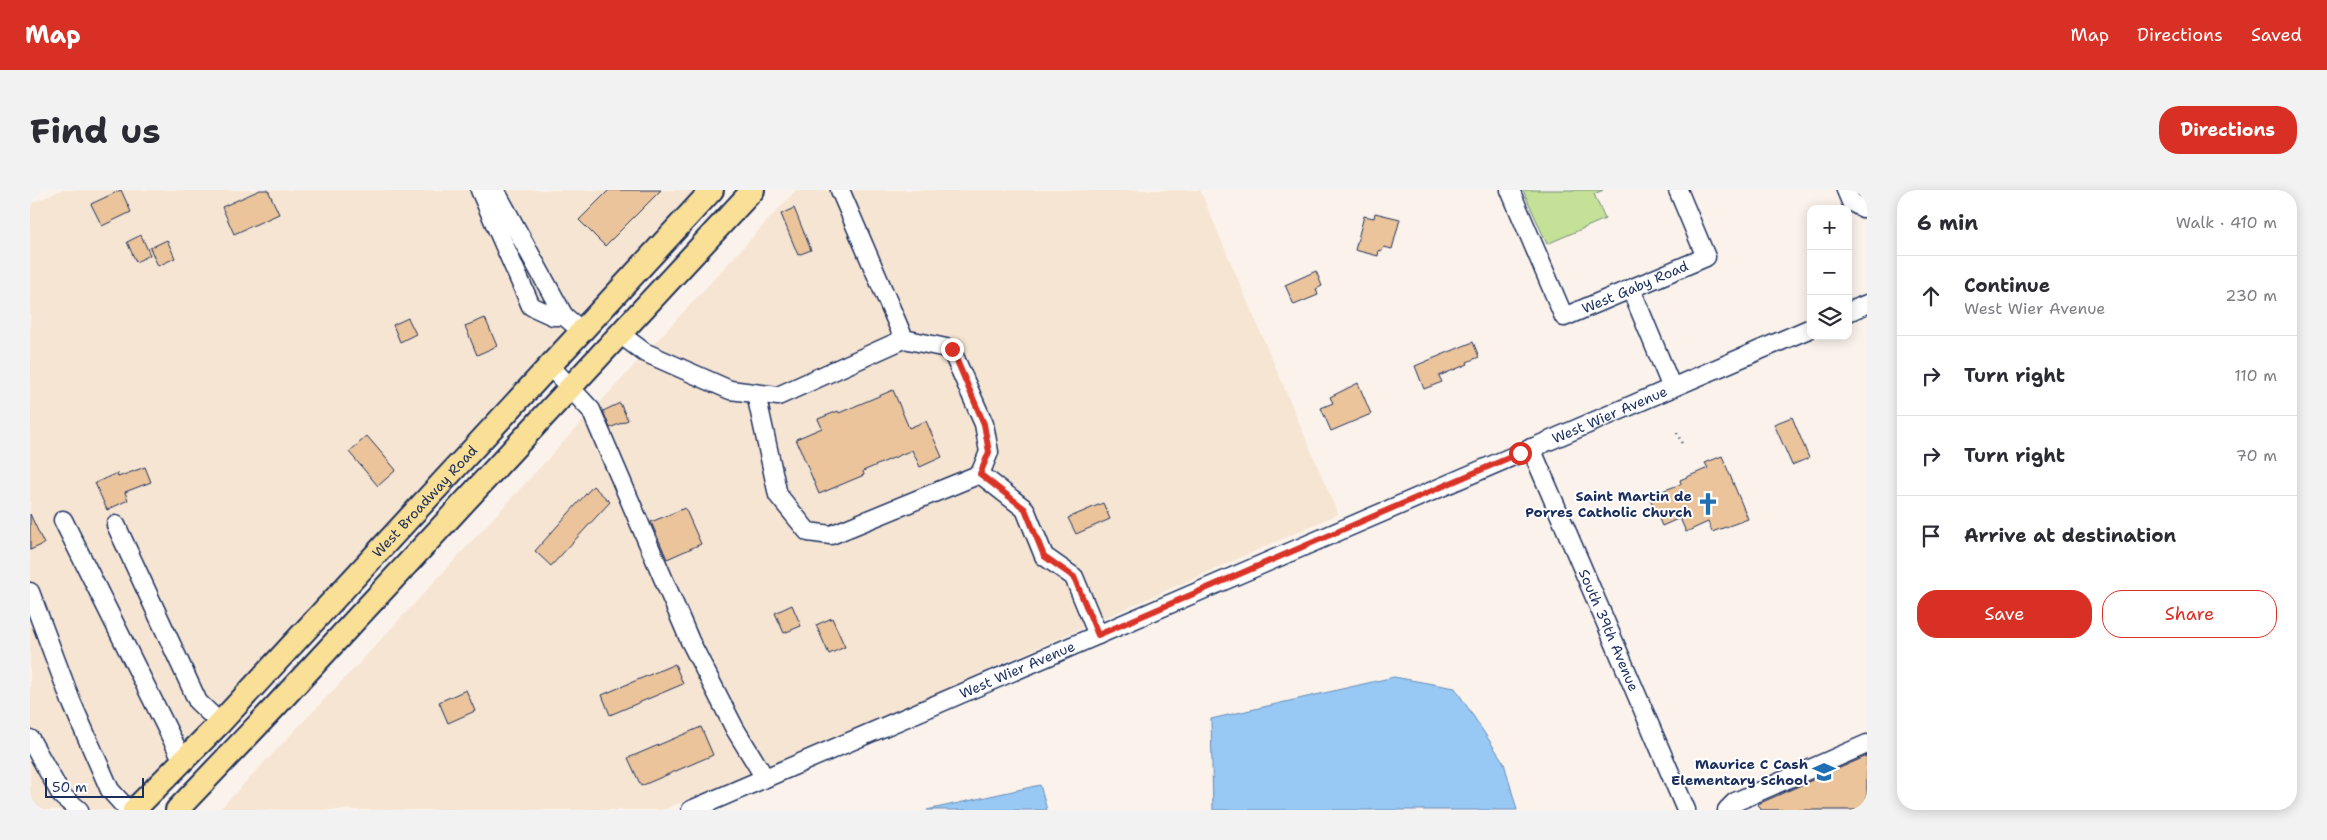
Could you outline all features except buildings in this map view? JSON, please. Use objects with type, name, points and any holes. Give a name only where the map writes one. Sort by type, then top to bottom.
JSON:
[{"type":"main road","name":"West Broadway Road","points":[[134,810],[220,723],[712,190]]},
{"type":"main road","points":[[176,810],[342,635],[753,190]]},
{"type":"main road","points":[[321,614],[342,635]]},
{"type":"main road","points":[[183,762],[204,782]]},
{"type":"street","points":[[480,190],[531,306],[553,316],[564,316]]},
{"type":"street","points":[[495,190],[564,316],[582,330]]},
{"type":"street","points":[[840,190],[904,339]]},
{"type":"street","name":"West Gaby Road","points":[[1510,190],[1564,318],[1706,257],[1678,190]]},
{"type":"street","points":[[1846,190],[1851,202],[1863,208],[1867,206]]},
{"type":"street","points":[[1631,289],[1672,388]]},
{"type":"street","points":[[1852,310],[1867,304]]},
{"type":"street","name":"West Wier Avenue","points":[[691,810],[1807,330]]},
{"type":"street","points":[[620,334],[644,352],[730,390],[778,396],[904,339],[952,349],[984,424],[989,452],[980,474],[831,534],[808,532],[778,495],[756,394]]},
{"type":"street","points":[[550,366],[591,410],[690,641],[735,729],[765,778]]},
{"type":"street","name":"South 39th Avenue","points":[[1531,448],[1686,810]]},
{"type":"street","points":[[980,474],[1025,509],[1044,556],[1074,577],[1098,635]]},
{"type":"street","points":[[62,520],[183,762]]},
{"type":"street","points":[[116,525],[198,702],[220,723]]},
{"type":"street","points":[[30,592],[71,701],[110,790],[128,810]]},
{"type":"street","points":[[30,739],[62,796],[79,810]]},
{"type":"street","points":[[1727,810],[1735,802],[1867,744]]},
{"type":"path","points":[[1677,433],[1683,446]]},
{"type":"shaded area","points":[[62,190],[694,190],[213,711],[115,810],[30,810],[30,204]]},
{"type":"shaded area","points":[[796,190],[1200,190],[1338,514],[882,717],[663,810],[219,810],[362,660]]},
{"type":"green space","points":[[1523,190],[1603,190],[1594,194],[1605,219],[1547,244]]},
{"type":"water","points":[[1394,677],[1455,688],[1504,763],[1517,810],[1213,810],[1211,719]]},
{"type":"water","points":[[1040,785],[1047,810],[927,810]]},
{"type":"place","name":"Saint Martin de Porres Catholic Church","points":[[1708,504]]},
{"type":"place","name":"Maurice C Cash Elementary School","points":[[1824,772]]},
{"type":"route","points":[[952,349],[984,424],[989,452],[980,474],[1025,509],[1044,556],[1074,577],[1098,635],[1520,453]]}]
